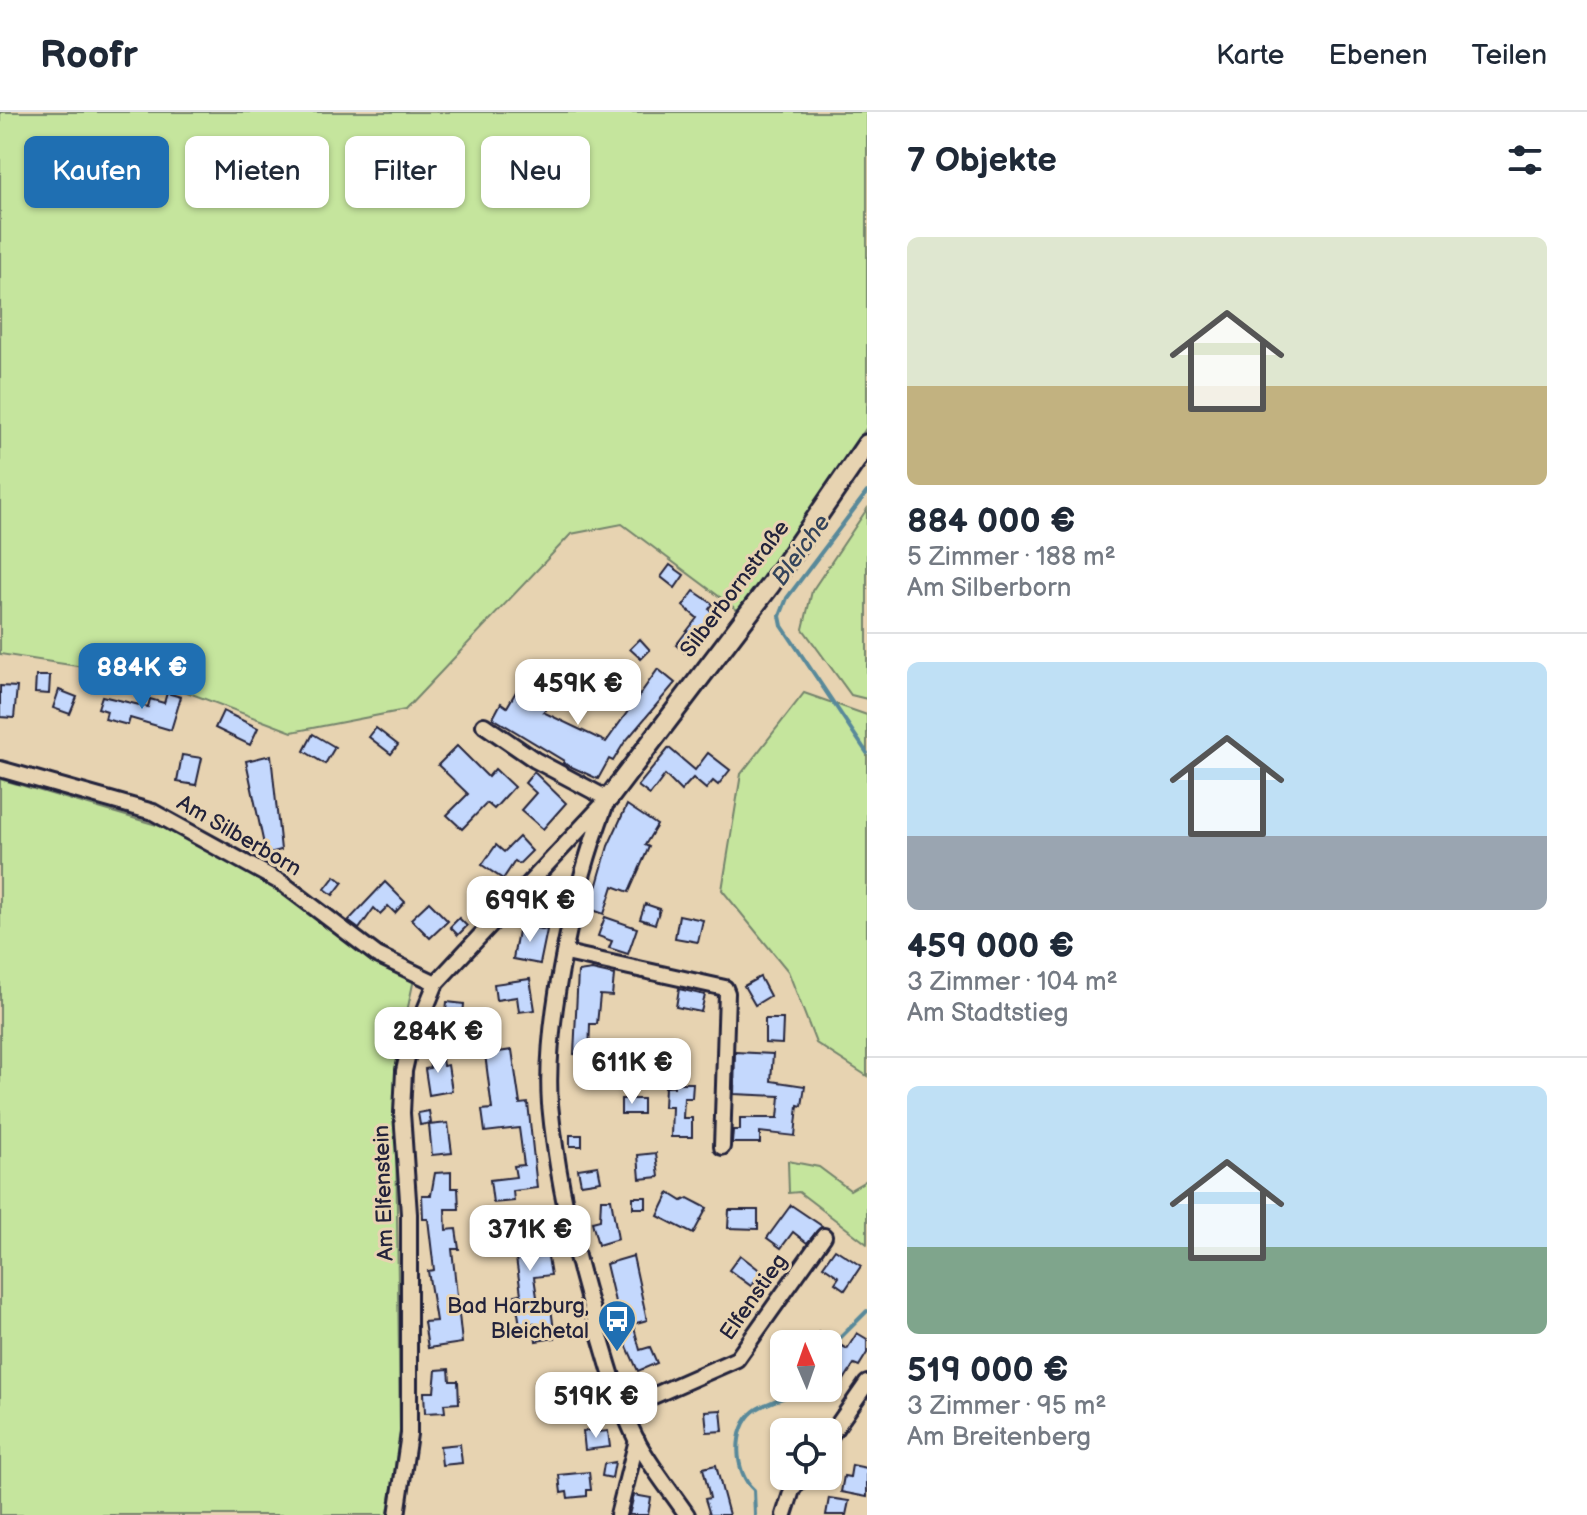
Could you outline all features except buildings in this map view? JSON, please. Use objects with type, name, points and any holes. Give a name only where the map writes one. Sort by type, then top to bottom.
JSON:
[{"type":"street","name":"Silberbornstraße","points":[[608,799],[771,584],[867,444]]},
{"type":"street","points":[[484,725],[535,760],[608,799],[585,862],[566,953],[550,1045],[550,1103],[577,1264],[622,1405],[637,1440],[687,1515]]},
{"type":"street","name":"Am Silberborn","points":[[0,769],[153,812],[282,883],[377,955],[436,983]]},
{"type":"street","name":"Am Elfenstein","points":[[397,1515],[409,1434],[409,1214],[402,1113],[404,1071],[436,983],[608,799]]},
{"type":"street","points":[[566,953],[725,988],[722,1147]]},
{"type":"street","name":"Elfenstieg","points":[[622,1405],[653,1396],[737,1359],[824,1236]]},
{"type":"street","points":[[842,1419],[867,1383]]},
{"type":"street","points":[[618,1515],[637,1440]]},
{"type":"street","points":[[784,1515],[792,1490]]},
{"type":"green space","points":[[0,112],[867,112],[867,427],[740,612],[622,524],[571,534],[405,710],[292,732],[147,677],[0,654]]},
{"type":"green space","points":[[867,509],[867,699],[851,695],[803,629],[812,591]]},
{"type":"green space","points":[[804,693],[867,715],[867,1076],[816,1043],[788,971],[722,890],[741,774]]},
{"type":"green space","points":[[0,779],[167,828],[273,884],[414,979],[395,1068],[400,1431],[388,1515],[0,1515]]},
{"type":"green space","points":[[788,1161],[819,1167],[850,1190],[867,1180],[867,1244],[799,1192],[789,1193]]},
{"type":"waterway","name":"Bleiche","points":[[867,492],[787,598],[780,616],[782,626],[867,753]]},
{"type":"waterway","name":"Bleiche","points":[[842,1336],[867,1311]]},
{"type":"waterway","name":"Bleiche","points":[[755,1515],[754,1490],[742,1473],[739,1462],[739,1439],[742,1428],[754,1411],[772,1402]]},
{"type":"place","name":"Bad Harzburg, Bleichetal","points":[[617,1353]]}]
